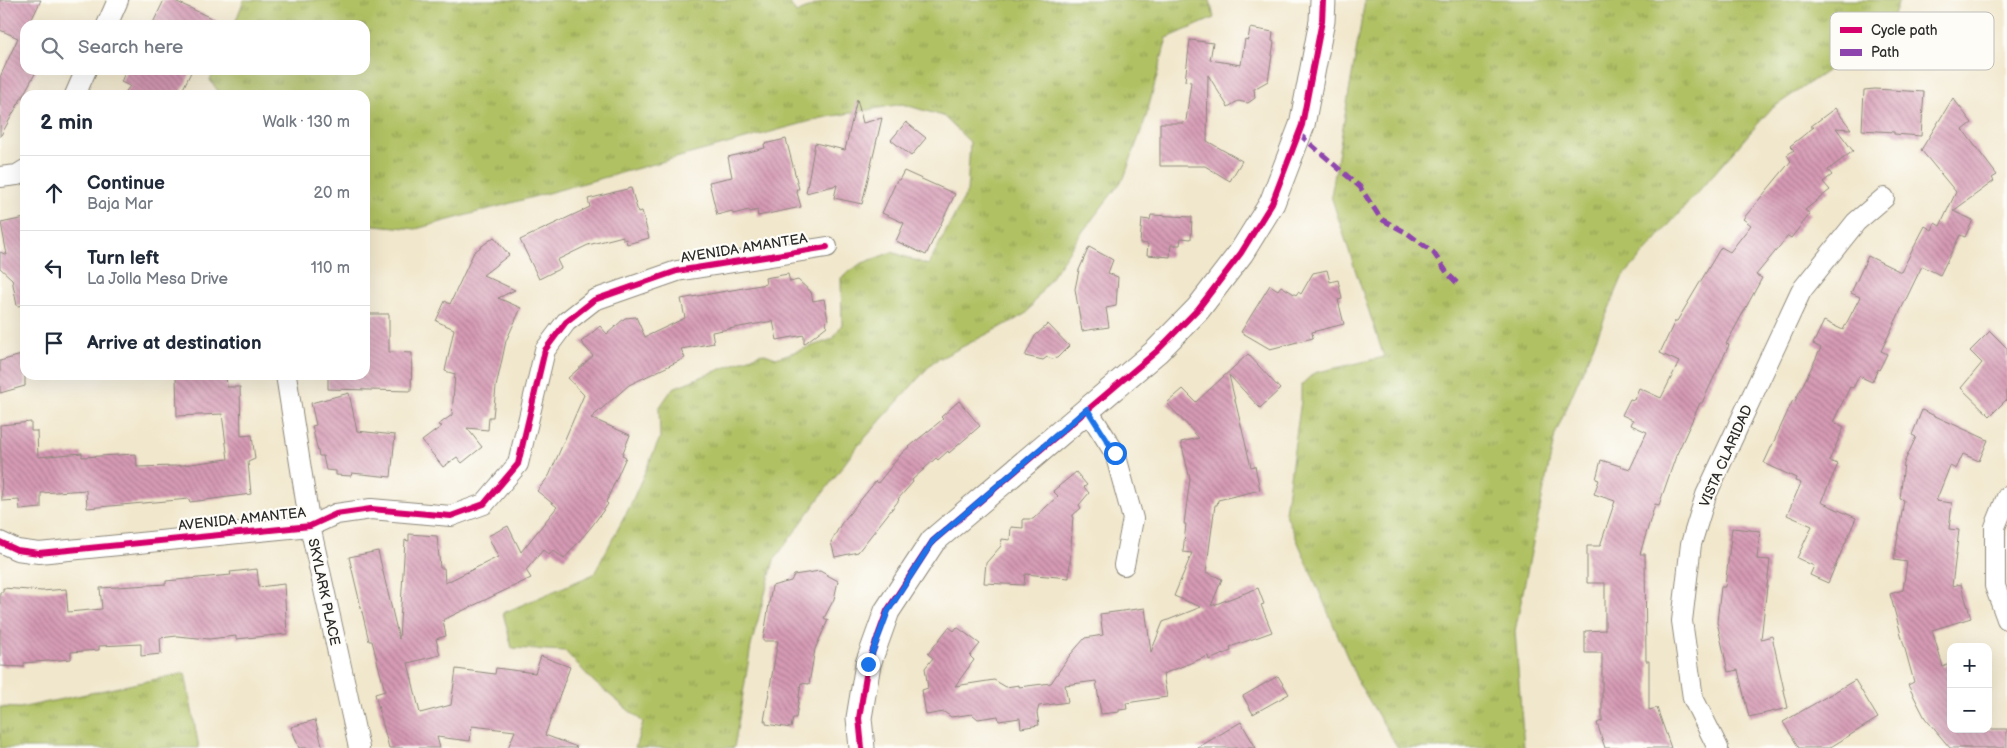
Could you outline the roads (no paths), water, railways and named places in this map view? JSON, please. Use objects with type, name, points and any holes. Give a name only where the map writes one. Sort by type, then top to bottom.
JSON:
[{"type":"street","points":[[109,20],[118,0]]},
{"type":"street","points":[[862,748],[859,718],[868,664],[888,611],[933,541],[1157,351],[1198,309],[1242,254],[1272,203],[1302,125],[1322,21],[1323,0]]},
{"type":"street","points":[[77,90],[84,75]]},
{"type":"street","points":[[0,177],[20,173]]},
{"type":"street","name":"VISTA CLARIDAD","points":[[1718,748],[1693,698],[1682,621],[1691,544],[1706,495],[1802,290],[1856,222],[1884,198]]},
{"type":"street","name":"AVENIDA AMANTEA","points":[[0,542],[17,550],[39,553],[310,526],[336,514],[371,509],[451,516],[484,504],[518,464],[544,350],[566,322],[594,300],[677,271],[827,247]]},
{"type":"street","name":"SKYLARK PLACE","points":[[287,380],[310,526],[359,748]]},
{"type":"street","points":[[1087,409],[1115,453],[1133,519],[1124,564]]},
{"type":"street","points":[[2007,497],[1995,527],[1995,586],[2007,619]]}]
